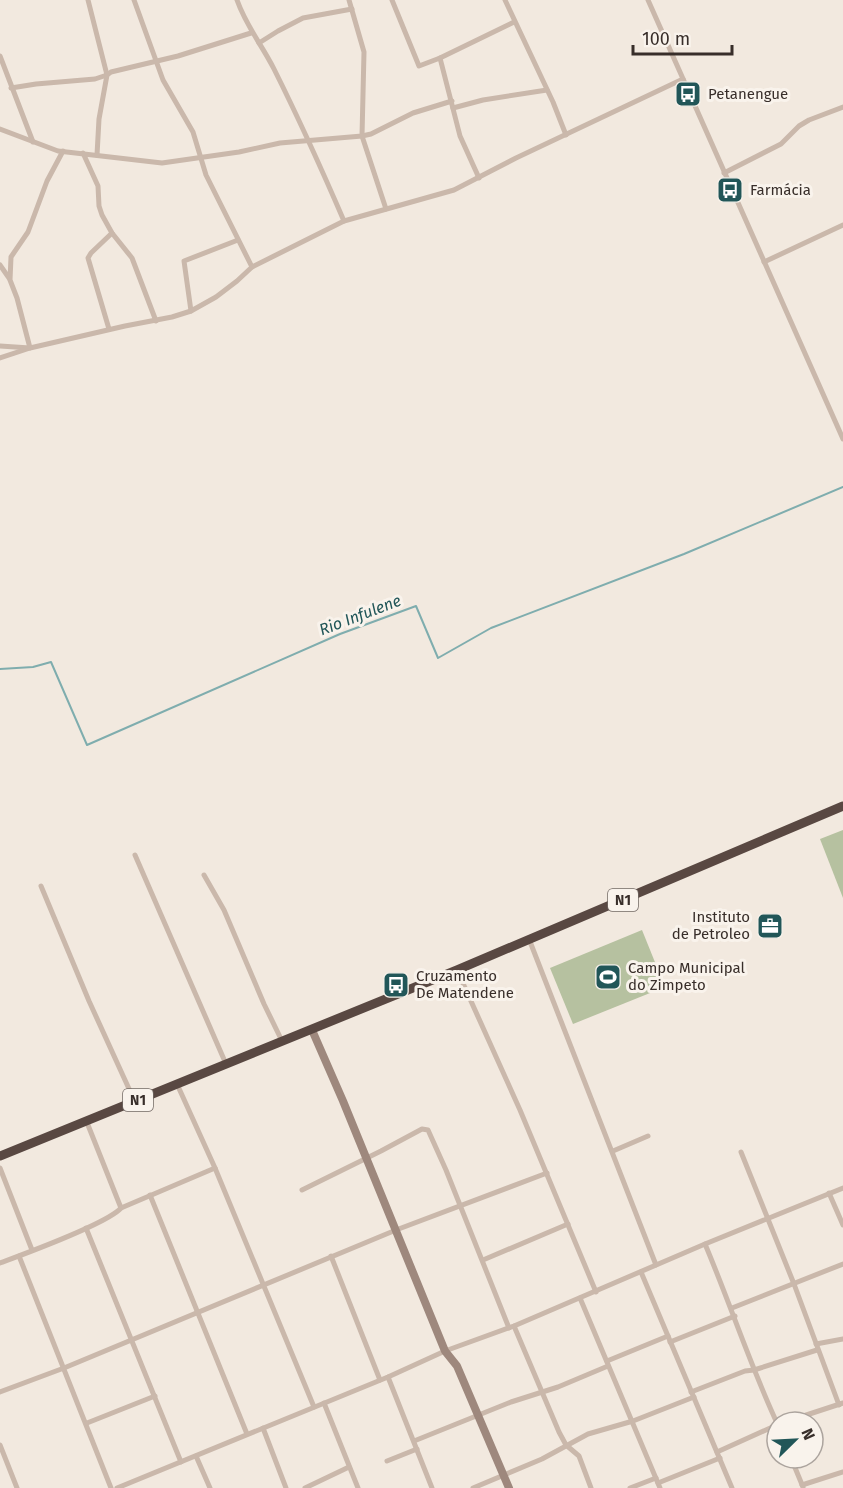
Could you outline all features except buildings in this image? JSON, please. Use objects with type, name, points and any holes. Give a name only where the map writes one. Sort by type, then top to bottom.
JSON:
[{"type":"highway","name":"N1","points":[[0,1156],[457,970],[843,806]]},
{"type":"street","points":[[88,0],[107,75],[99,119],[98,155]]},
{"type":"street","points":[[134,0],[167,89],[193,132],[206,175],[252,267]]},
{"type":"street","points":[[237,0],[251,33],[273,66],[345,221]]},
{"type":"street","points":[[349,0],[364,52],[362,136],[386,209]]},
{"type":"street","points":[[392,0],[419,66],[514,22]]},
{"type":"street","points":[[505,0],[566,135]]},
{"type":"street","points":[[648,0],[843,439]]},
{"type":"street","points":[[260,44],[278,31],[303,18],[352,9]]},
{"type":"street","points":[[11,88],[95,79],[116,70],[178,56],[251,33]]},
{"type":"street","points":[[0,56],[33,142]]},
{"type":"street","points":[[440,57],[460,136],[479,178]]},
{"type":"street","points":[[0,358],[30,348],[109,329],[156,321],[191,311],[216,297],[252,267],[345,221],[444,194],[683,79]]},
{"type":"street","points":[[453,108],[483,100],[547,90]]},
{"type":"street","points":[[0,129],[63,151],[162,163],[279,143],[362,136],[371,134],[413,112],[452,101]]},
{"type":"street","points":[[724,173],[781,144],[799,126],[809,120],[843,107]]},
{"type":"street","points":[[30,348],[17,298],[0,264],[11,257],[28,232],[47,181],[63,151]]},
{"type":"street","points":[[83,153],[98,186],[99,206],[112,233],[132,258],[156,321]]},
{"type":"street","points":[[764,262],[843,225]]},
{"type":"street","points":[[109,329],[88,258],[112,233]]},
{"type":"street","points":[[191,311],[184,261],[238,240]]},
{"type":"street","points":[[10,280],[11,257]]},
{"type":"street","points":[[0,346],[30,348]]},
{"type":"street","points":[[135,855],[226,1064]]},
{"type":"street","points":[[204,875],[224,910],[282,1041]]},
{"type":"street","points":[[41,886],[89,1001],[135,1102]]},
{"type":"street","points":[[529,939],[656,1265]]},
{"type":"street","points":[[457,970],[547,1173],[596,1292]]},
{"type":"street","points":[[312,1030],[445,1351],[457,1366],[509,1488]]},
{"type":"street","points":[[177,1084],[215,1168],[314,1407]]},
{"type":"street","points":[[86,1120],[121,1208]]},
{"type":"street","points":[[302,1190],[422,1129],[428,1130],[512,1327],[566,1445],[579,1456],[591,1488]]},
{"type":"street","points":[[613,1151],[648,1136]]},
{"type":"street","points":[[741,1152],[841,1404],[822,1410]]},
{"type":"street","points":[[0,1168],[32,1250]]},
{"type":"street","points":[[0,1263],[86,1228],[116,1214],[121,1208],[215,1168]]},
{"type":"street","points":[[0,1392],[64,1368],[331,1256],[547,1173]]},
{"type":"street","points":[[117,1488],[388,1377],[445,1351],[512,1327],[843,1188]]},
{"type":"street","points":[[829,1193],[843,1225]]},
{"type":"street","points":[[150,1195],[247,1434]]},
{"type":"street","points":[[483,1260],[568,1224]]},
{"type":"street","points":[[86,1228],[181,1462]]},
{"type":"street","points":[[705,1244],[771,1410]]},
{"type":"street","points":[[19,1256],[111,1488]]},
{"type":"street","points":[[331,1256],[380,1380]]},
{"type":"street","points":[[732,1308],[843,1264]]},
{"type":"street","points":[[641,1272],[732,1488]]},
{"type":"street","points":[[580,1298],[658,1483]]},
{"type":"street","points":[[414,1441],[542,1391],[558,1388],[608,1363],[735,1316]]},
{"type":"street","points":[[473,1488],[542,1459],[588,1434],[633,1421],[743,1371],[754,1370],[843,1339]]},
{"type":"street","points":[[388,1377],[432,1488]]},
{"type":"street","points":[[87,1423],[155,1396]]},
{"type":"street","points":[[324,1403],[358,1488]]},
{"type":"street","points":[[262,1428],[286,1488]]},
{"type":"street","points":[[717,1452],[765,1430]]},
{"type":"street","points":[[0,1445],[16,1488]]},
{"type":"street","points":[[387,1461],[417,1449]]},
{"type":"street","points":[[196,1456],[210,1488]]},
{"type":"street","points":[[630,1488],[658,1483],[720,1458]]},
{"type":"street","points":[[304,1488],[349,1467]]},
{"type":"street","points":[[796,1470],[803,1487],[843,1472]]},
{"type":"street","points":[[134,1481],[137,1488]]},
{"type":"green space","points":[[843,830],[843,898],[820,839]]},
{"type":"green space","name":"Campo Municipal do Zimpeto","points":[[642,930],[665,987],[573,1024],[550,968]]},
{"type":"waterway","name":"Rio Infulene","points":[[0,669],[33,667],[51,662],[87,745],[340,634],[416,606],[438,658],[491,628],[684,554],[843,487]]},
{"type":"place","name":"Petanengue","points":[[688,94]]},
{"type":"place","name":"Farmácia","points":[[730,190]]},
{"type":"place","name":"Instituto de Petroleo","points":[[770,926]]},
{"type":"place","name":"Campo Municipal do Zimpeto","points":[[608,977]]},
{"type":"place","name":"Cruzamento De Matendene","points":[[396,985]]}]
